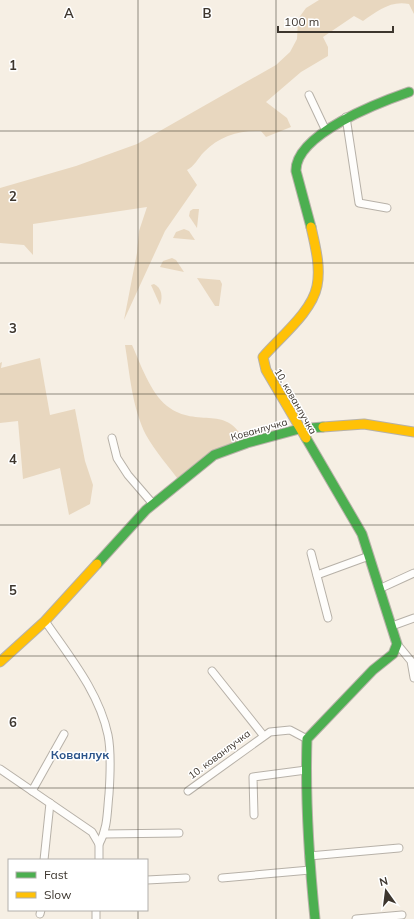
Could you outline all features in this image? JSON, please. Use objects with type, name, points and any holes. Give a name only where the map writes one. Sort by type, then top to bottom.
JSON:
[{"type":"street","name":"10. кованлучка","points":[[409,92],[376,103],[346,117],[326,131],[301,153],[295,168],[314,238],[319,268],[316,290],[302,314],[263,357],[263,364],[299,429],[357,524],[370,556],[397,644],[411,661],[414,678]]},
{"type":"street","points":[[309,95],[326,131]]},
{"type":"street","points":[[346,117],[359,203],[387,208]]},
{"type":"street","name":"Кованлучка","points":[[0,662],[45,621],[153,504],[214,455],[247,443],[299,429],[364,424],[414,432]]},
{"type":"street","points":[[112,438],[117,458],[128,475],[153,504]]},
{"type":"street","points":[[311,553],[328,618]]},
{"type":"street","points":[[317,575],[370,556]]},
{"type":"street","points":[[379,589],[414,574]]},
{"type":"street","points":[[392,626],[414,618]]},
{"type":"street","points":[[45,621],[84,678],[100,708],[109,737],[109,786],[104,834],[99,844],[99,859]]},
{"type":"street","points":[[316,919],[309,856],[306,770],[307,739],[373,670],[393,654],[397,644]]},
{"type":"street","name":"10. кованлучка","points":[[212,671],[263,735]]},
{"type":"street","name":"10. кованлучка","points":[[188,791],[263,735],[270,732],[290,730],[307,739]]},
{"type":"street","points":[[32,792],[64,734]]},
{"type":"street","points":[[0,769],[92,832],[99,844]]},
{"type":"street","points":[[254,815],[253,777],[306,770]]},
{"type":"street","points":[[44,859],[50,803]]},
{"type":"street","points":[[104,834],[179,833]]},
{"type":"street","points":[[309,856],[399,848]]},
{"type":"street","points":[[222,878],[310,870]]},
{"type":"street","points":[[148,880],[186,878]]},
{"type":"street","points":[[356,919],[402,915]]},
{"type":"shaded area","points":[[319,0],[414,0],[414,14],[409,4],[402,3],[384,7],[363,21],[354,16],[323,37],[328,47],[328,56],[301,72],[266,102],[287,118],[291,127],[266,137],[261,131],[230,135],[216,142],[204,152],[194,165],[187,170],[197,185],[165,231],[124,320],[137,253],[139,231],[147,207],[33,224],[33,255],[24,245],[0,243],[0,188],[76,166],[137,144],[276,65],[290,52],[297,39],[298,19],[306,8]]},
{"type":"shaded area","points":[[193,209],[199,209],[197,228],[189,216],[190,211]]},
{"type":"shaded area","points":[[184,229],[189,231],[195,240],[173,238],[176,232]]},
{"type":"shaded area","points":[[172,258],[176,260],[184,272],[160,267],[163,261]]},
{"type":"shaded area","points":[[197,278],[220,280],[222,284],[219,306],[215,306]]},
{"type":"shaded area","points":[[154,284],[159,288],[161,293],[160,305],[151,285]]},
{"type":"shaded area","points":[[125,345],[132,345],[151,386],[167,406],[179,413],[190,416],[212,418],[230,424],[238,431],[245,444],[214,455],[180,482],[154,447],[141,424],[132,391]]},
{"type":"shaded area","points":[[40,358],[50,415],[75,409],[85,461],[93,485],[90,504],[69,515],[60,468],[23,479],[18,421],[0,423],[0,363],[2,362],[1,368]]},
{"type":"traffic: fast","points":[[311,227],[296,171],[299,157],[309,144],[341,121],[379,103],[409,92]]},
{"type":"traffic: fast","points":[[97,564],[146,510],[214,455],[247,443],[299,429],[323,427]]},
{"type":"traffic: fast","points":[[306,438],[362,534],[397,644],[393,654],[373,670],[307,739],[308,829],[315,919]]},
{"type":"traffic: slow","points":[[306,438],[266,370],[263,357],[302,315],[314,296],[317,286],[318,271],[317,256],[311,227]]},
{"type":"traffic: slow","points":[[323,427],[364,424],[414,432]]},
{"type":"traffic: slow","points":[[0,662],[45,621],[97,564]]},
{"type":"district","name":"Кованлук","points":[[80,755]]}]
